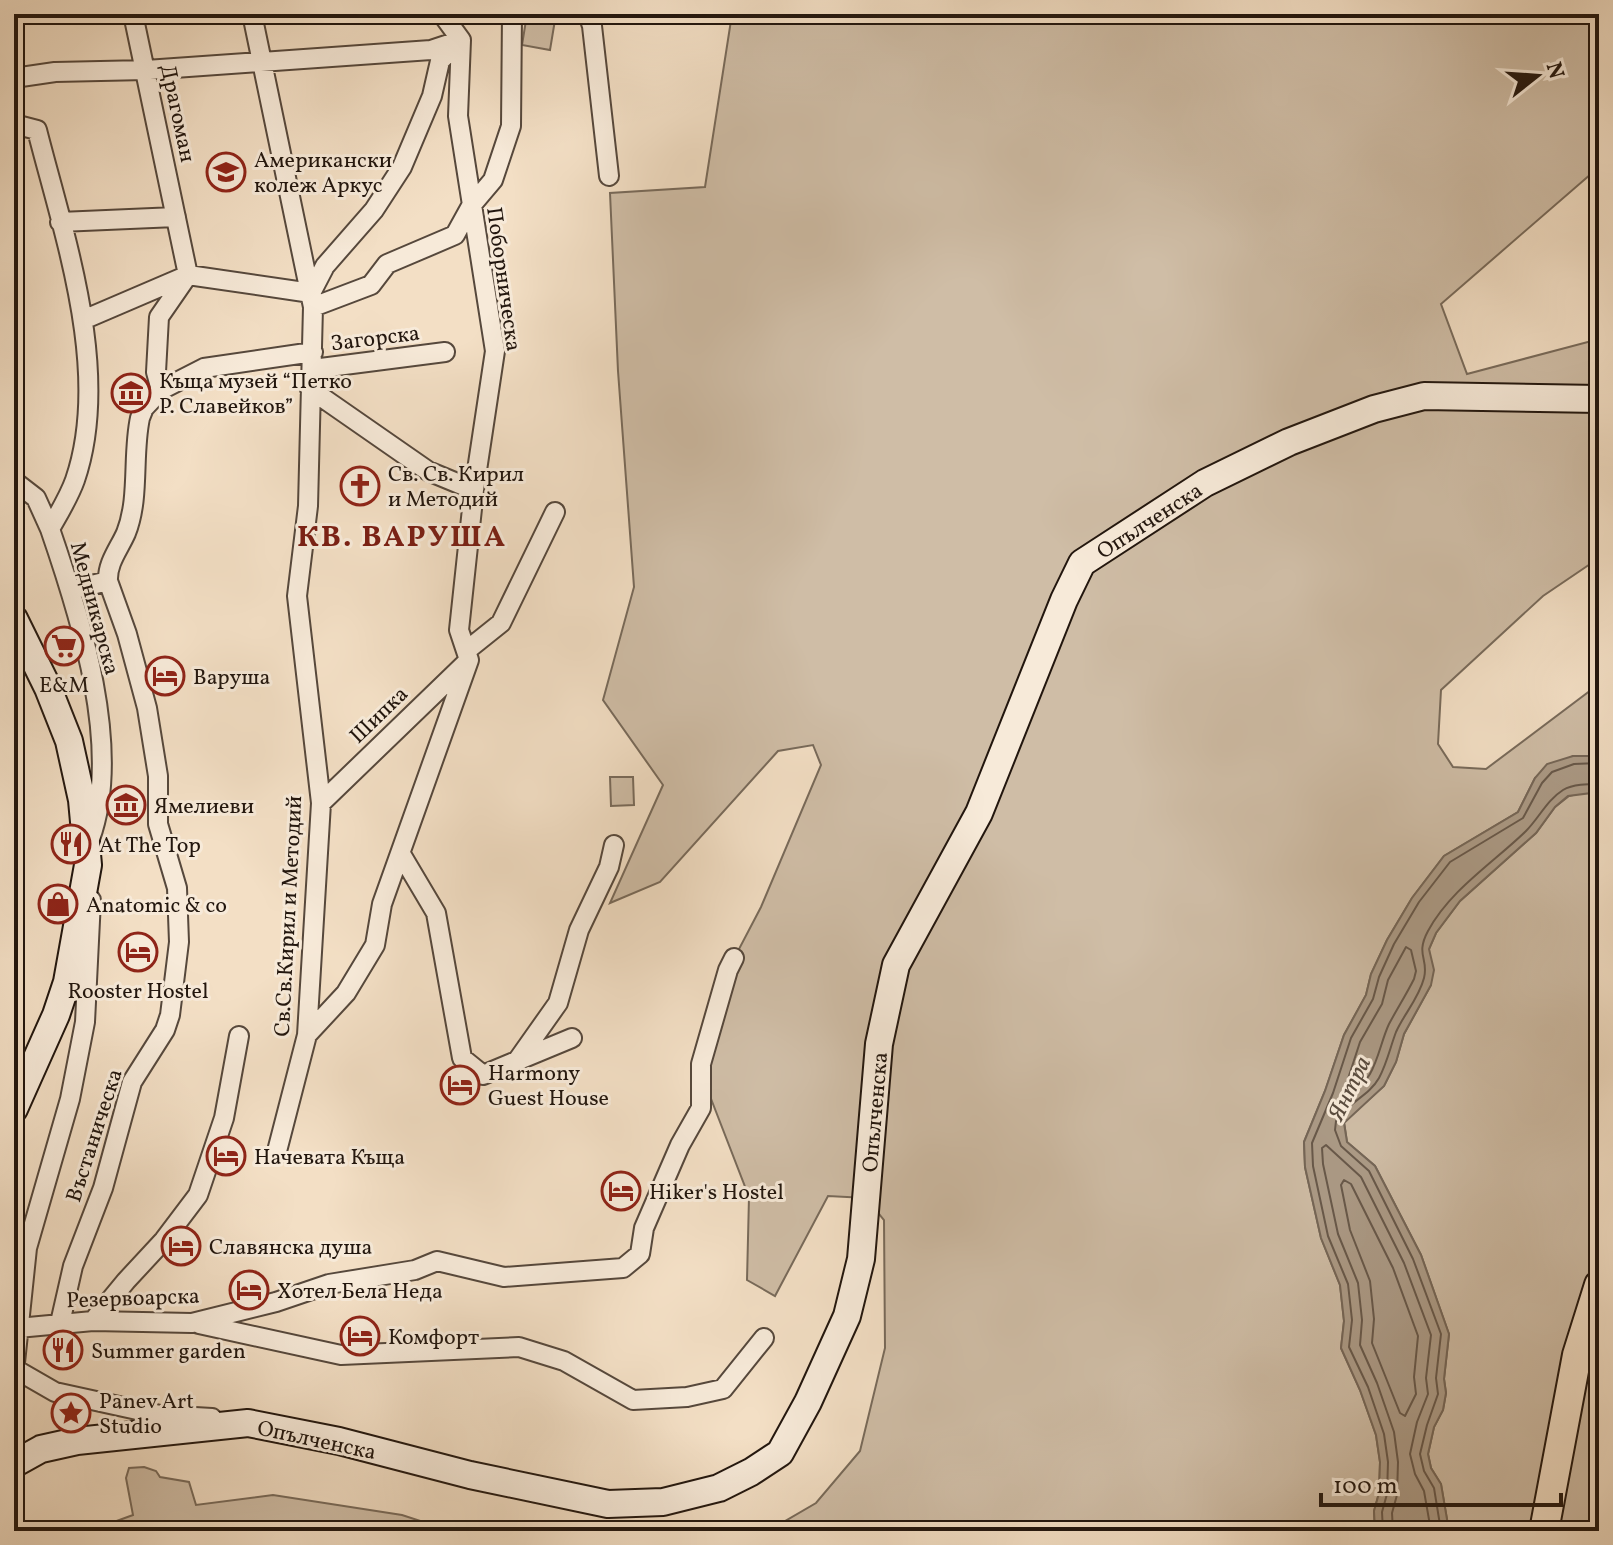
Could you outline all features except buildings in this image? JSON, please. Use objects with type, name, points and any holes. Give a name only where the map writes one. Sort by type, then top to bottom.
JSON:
[{"type":"main road","points":[[1544,1531],[1577,1355],[1599,1285]]},
{"type":"street","name":"Драгоман","points":[[133,14],[188,275]]},
{"type":"street","name":"Св.Св.Кирил и Методий","points":[[252,14],[312,300],[308,506],[297,596],[321,803],[307,1035],[276,1155]]},
{"type":"street","points":[[442,14],[461,40]]},
{"type":"street","points":[[83,320],[188,275],[312,300],[371,285],[387,264],[455,235],[471,206],[493,180],[511,126],[512,14]]},
{"type":"street","points":[[588,14],[592,26],[609,176]]},
{"type":"street","points":[[14,78],[55,72],[146,70],[431,50],[461,40]]},
{"type":"street","points":[[312,300],[325,266],[374,210],[402,167],[432,96],[440,61],[461,40]]},
{"type":"street","name":"Поборническа","points":[[307,1035],[346,993],[375,945],[382,904],[467,656],[459,630],[474,490],[495,351],[458,116],[461,40]]},
{"type":"street","name":"Медникарска","points":[[14,124],[37,130],[83,320],[87,381],[84,441],[75,481],[50,529],[71,590],[94,692],[101,746],[102,789],[88,855],[91,910],[85,1022],[70,1099],[33,1223],[18,1321],[15,1370]]},
{"type":"street","points":[[60,222],[176,217]]},
{"type":"street","points":[[71,590],[108,581],[111,561],[125,534],[131,513],[140,418],[144,408],[161,390],[156,372],[159,317],[188,275]]},
{"type":"street","name":"Загорска","points":[[161,390],[204,368],[445,352]]},
{"type":"street","points":[[310,389],[428,471],[474,490]]},
{"type":"street","name":"Опълченска","points":[[14,1464],[41,1449],[77,1441],[248,1423],[339,1441],[470,1475],[608,1504],[663,1502],[719,1488],[780,1453],[808,1402],[847,1316],[861,1259],[879,1044],[896,965],[979,813],[1064,600],[1082,563],[1205,483],[1289,442],[1374,409],[1424,396],[1599,399]]},
{"type":"street","points":[[14,481],[36,498],[50,529]]},
{"type":"street","points":[[467,656],[501,623],[555,512]]},
{"type":"street","name":"Въстаническа","points":[[60,1323],[73,1266],[103,1188],[132,1082],[168,1022],[179,942],[177,888],[158,824],[158,776],[152,732],[135,660],[108,581]]},
{"type":"street","points":[[14,619],[48,688],[69,741],[82,800],[88,855],[67,982],[56,1015],[14,1109]]},
{"type":"street","name":"Шипка","points":[[321,803],[467,656]]},
{"type":"street","points":[[517,1061],[558,1003],[579,930],[609,867],[614,845]]},
{"type":"street","points":[[401,854],[436,913],[462,1058],[483,1075],[572,1038]]},
{"type":"street","name":"Резервоарска","points":[[18,1321],[192,1323],[276,1302],[329,1284],[415,1270],[437,1261],[504,1277],[623,1268],[640,1254],[644,1228],[680,1145],[701,1108],[701,1064],[734,958]]},
{"type":"street","points":[[93,1321],[164,1240],[198,1195],[224,1118],[239,1036]]},
{"type":"street","points":[[192,1323],[341,1355],[519,1347],[564,1361],[633,1400],[687,1397],[723,1389],[764,1338]]},
{"type":"street","points":[[15,1370],[55,1392],[160,1415],[248,1423]]},
{"type":"shaded area","points":[[527,14],[556,14],[550,50],[522,45]]},
{"type":"shaded area","points":[[732,14],[1599,14],[1599,167],[1441,304],[1467,374],[1599,339],[1599,558],[1543,596],[1441,690],[1438,744],[1453,767],[1486,769],[1599,684],[1599,756],[1573,756],[1535,778],[1518,812],[1444,856],[1412,898],[1387,940],[1371,974],[1366,995],[1344,1035],[1304,1142],[1305,1167],[1321,1238],[1340,1285],[1344,1321],[1341,1348],[1376,1435],[1380,1462],[1379,1493],[1374,1511],[1375,1531],[768,1531],[816,1503],[860,1451],[885,1348],[884,1220],[866,1198],[828,1196],[775,1296],[747,1280],[749,1197],[708,1091],[701,1064],[728,970],[761,907],[821,765],[813,745],[778,751],[660,882],[610,903],[663,785],[603,700],[634,587],[618,371],[610,193],[705,187]]},
{"type":"shaded area","points":[[610,777],[633,777],[634,805],[611,806]]},
{"type":"shaded area","points":[[1599,792],[1599,1531],[1449,1531],[1441,1484],[1431,1468],[1428,1454],[1446,1393],[1444,1379],[1449,1334],[1421,1255],[1375,1166],[1347,1142],[1344,1122],[1384,1086],[1396,1062],[1404,1034],[1431,985],[1429,949],[1436,933],[1460,901],[1536,833],[1555,807],[1569,796]]},
{"type":"shaded area","points":[[144,1467],[156,1471],[160,1477],[189,1482],[196,1505],[273,1495],[402,1515],[451,1531],[89,1531],[133,1515],[126,1478],[129,1468]]},
{"type":"water","name":"Янтра","points":[[1573,756],[1599,756],[1599,792],[1568,796],[1555,807],[1536,833],[1460,901],[1436,933],[1429,949],[1434,970],[1431,985],[1404,1034],[1396,1062],[1384,1086],[1344,1123],[1347,1142],[1375,1166],[1421,1255],[1449,1334],[1444,1379],[1446,1393],[1428,1454],[1431,1468],[1441,1484],[1449,1531],[1375,1531],[1374,1511],[1379,1493],[1380,1462],[1376,1435],[1341,1348],[1344,1321],[1340,1285],[1321,1238],[1305,1167],[1304,1142],[1344,1035],[1366,995],[1371,974],[1412,898],[1444,856],[1518,812],[1535,778],[1547,764]]},
{"type":"place","name":"Американски колеж Аркус","points":[[226,172]]},
{"type":"place","name":"Къща музей “Петко Р. Славейков”","points":[[131,393]]},
{"type":"place","name":"Св. Св. Кирил и Методий","points":[[360,486]]},
{"type":"place","name":"Е&М","points":[[64,646]]},
{"type":"place","name":"Варуша","points":[[165,676]]},
{"type":"place","name":"Ямелиеви","points":[[126,805]]},
{"type":"place","name":"At The Top","points":[[71,844]]},
{"type":"place","name":"Anatomic & co","points":[[58,904]]},
{"type":"place","name":"Rooster Hostel","points":[[138,952]]},
{"type":"place","name":"Harmony Guest House","points":[[460,1085]]},
{"type":"place","name":"Начевата Къща","points":[[226,1156]]},
{"type":"place","name":"Hiker's Hostel","points":[[621,1191]]},
{"type":"place","name":"Славянска душа","points":[[181,1246]]},
{"type":"place","name":"Xотел Бела Неда","points":[[249,1290]]},
{"type":"place","name":"Комфорт","points":[[360,1336]]},
{"type":"place","name":"Summer garden","points":[[63,1350]]},
{"type":"place","name":"Panev Art Studio","points":[[71,1413]]},
{"type":"district","name":"КВ. ВАРУША","points":[[402,536]]}]
